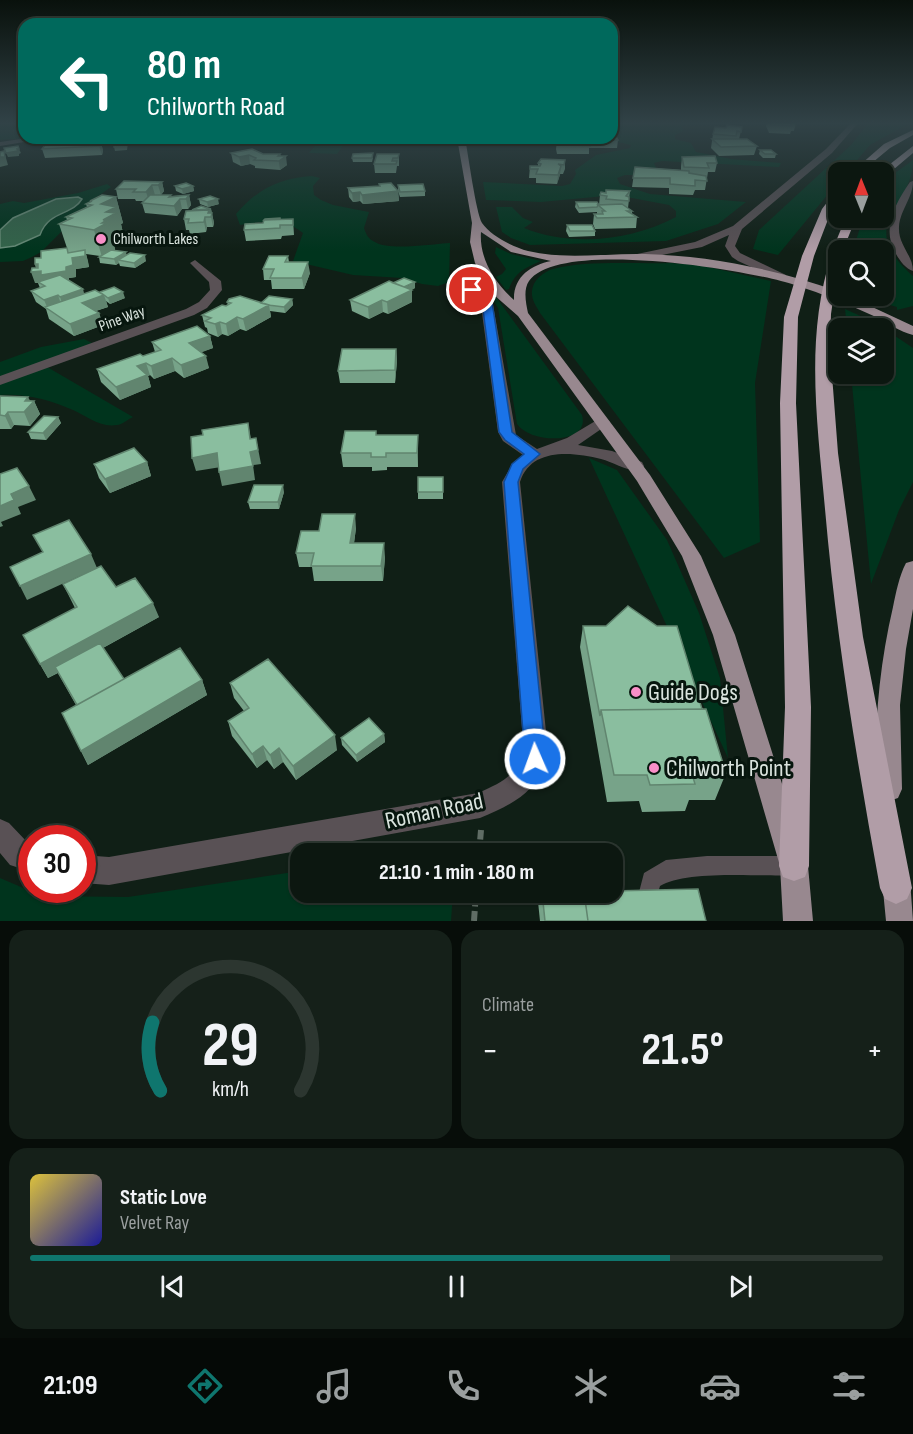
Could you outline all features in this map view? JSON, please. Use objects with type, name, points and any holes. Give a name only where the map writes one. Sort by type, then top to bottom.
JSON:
[{"type":"highway","points":[[794,866],[798,707],[788,403],[791,317],[812,247],[828,208]]},
{"type":"highway","points":[[847,228],[835,257],[825,307],[825,403],[845,600],[896,888]]},
{"type":"main road","points":[[466,165],[477,223],[474,242],[480,263],[498,292],[522,313],[636,466],[679,532],[708,594],[737,675],[794,866],[798,921]]},
{"type":"main road","points":[[477,223],[499,243],[512,249],[543,256],[585,259],[637,257],[741,263],[887,317],[913,331]]},
{"type":"main road","points":[[522,313],[519,291],[525,277],[542,267],[585,259]]},
{"type":"main road","points":[[901,921],[896,888],[888,782],[890,706],[894,650],[913,567]]},
{"type":"street","points":[[637,257],[698,246],[737,228],[812,165]]},
{"type":"street","points":[[913,184],[900,207],[893,238],[899,251],[913,268]]},
{"type":"street","points":[[737,228],[730,246],[741,263]]},
{"type":"street","name":"Pine Way","points":[[0,381],[190,312],[203,305],[216,290],[215,281],[195,263]]},
{"type":"street","points":[[462,289],[480,293],[486,299],[506,432],[510,438],[533,454],[561,447],[588,433],[602,422]]},
{"type":"street","points":[[471,309],[488,309]]},
{"type":"street","points":[[561,447],[606,455],[636,466]]},
{"type":"street","name":"Roman Road","points":[[96,870],[109,871],[480,805],[510,790],[528,776],[535,759],[535,741],[511,482],[517,467],[533,454]]},
{"type":"street","points":[[0,832],[18,853]]},
{"type":"lane","points":[[648,896],[651,879],[666,870],[707,866],[794,866]]},
{"type":"path","points":[[480,843],[481,832]]},
{"type":"path","points":[[474,921],[475,903]]},
{"type":"shaded area","points":[[582,165],[655,165],[659,175],[625,175],[617,178],[620,184],[650,194],[746,202],[718,224],[666,241],[530,245],[502,232],[496,207],[512,207],[523,218],[533,222],[524,228],[561,238],[601,239],[621,236],[640,232],[676,217],[676,211],[669,205],[616,195],[541,202],[486,200],[483,182],[562,186],[570,184],[576,174],[575,170]]},
{"type":"shaded area","points":[[740,165],[780,165],[779,167]]},
{"type":"shaded area","points":[[906,165],[912,165],[911,177],[894,209],[894,174]]},
{"type":"shaded area","points":[[828,166],[828,194],[778,255],[753,249],[759,230]]},
{"type":"shaded area","points":[[312,176],[320,178],[313,186],[314,195],[321,200],[333,205],[369,212],[364,228],[375,242],[400,247],[450,243],[449,282],[438,286],[402,278],[353,275],[293,261],[303,233],[296,228],[281,222],[240,225],[236,214],[252,198],[279,182]]},
{"type":"shaded area","points":[[107,184],[111,187],[91,201],[105,208],[63,230],[41,252],[32,257],[23,261],[0,262],[0,204],[13,201],[24,203],[78,193]]},
{"type":"shaded area","points":[[78,197],[82,199],[78,204],[49,221],[40,235],[15,246],[0,248],[0,230],[13,218],[56,199]]},
{"type":"shaded area","points":[[860,228],[887,228],[888,240],[856,240]]},
{"type":"shaded area","points":[[496,247],[511,254],[541,261],[521,271],[506,290],[496,277],[506,269],[495,253]]},
{"type":"shaded area","points":[[894,254],[913,276],[913,306],[897,310],[897,307],[893,306]]},
{"type":"shaded area","points":[[595,263],[699,265],[771,281],[755,383],[760,542],[724,558],[540,313],[532,297],[536,280],[553,269]]},
{"type":"shaded area","points":[[485,282],[582,415],[582,425],[577,432],[569,436],[546,438],[524,431],[517,424],[498,308],[490,295],[480,290]]},
{"type":"shaded area","points":[[845,309],[865,318],[846,318]]},
{"type":"shaded area","points":[[894,335],[913,348],[913,482],[899,510],[871,584],[852,384],[894,384]]},
{"type":"shaded area","points":[[84,339],[92,343],[42,364],[133,417],[119,425],[105,425],[47,400],[28,396],[0,395],[0,362],[41,347]]},
{"type":"shaded area","points":[[589,458],[617,470],[667,540],[699,613],[720,678],[728,758]]},
{"type":"shaded area","points":[[290,873],[290,903],[452,903],[451,921],[0,921],[0,878],[18,886],[18,903],[96,903],[96,897],[128,897]]},
{"type":"building","points":[[684,165],[708,165],[709,168],[684,167]]},
{"type":"building","points":[[530,166],[561,166],[558,175],[536,174],[538,169],[530,169]]},
{"type":"building","points":[[635,167],[689,171],[689,173],[706,176],[707,181],[695,180],[695,186],[670,184],[670,178],[633,178]]},
{"type":"building","points":[[124,181],[162,182],[152,185],[146,192],[133,192],[136,189],[116,189]]},
{"type":"building","points":[[186,183],[193,186],[182,189],[175,186]]},
{"type":"building","points":[[391,183],[398,191],[362,195],[360,192],[352,193],[348,188],[380,186],[379,184]]},
{"type":"building","points":[[423,184],[425,191],[400,192],[398,185]]},
{"type":"building","points":[[606,190],[630,191],[626,196],[629,197],[629,201],[606,199],[607,196],[600,195],[601,192],[606,193]]},
{"type":"building","points":[[102,195],[116,197],[101,204],[116,207],[106,212],[116,213],[103,220],[107,220],[102,223],[107,223],[94,230],[59,224],[72,218],[66,217],[92,205],[86,204]]},
{"type":"building","points":[[150,195],[171,195],[169,197],[189,195],[186,199],[180,199],[174,206],[142,203]]},
{"type":"building","points":[[210,196],[218,199],[207,202],[199,199]]},
{"type":"building","points":[[576,202],[597,202],[599,205],[579,208]]},
{"type":"building","points":[[622,204],[632,211],[627,211],[637,217],[597,218],[594,214],[603,214],[602,211],[605,211],[598,205]]},
{"type":"building","points":[[201,206],[211,209],[192,210]]},
{"type":"building","points":[[209,210],[208,213],[212,213],[211,217],[205,217],[204,222],[188,223],[189,219],[184,219],[186,211]]},
{"type":"building","points":[[293,219],[293,225],[280,225],[280,228],[244,230],[245,224],[263,223],[264,220]]},
{"type":"building","points":[[567,225],[592,225],[595,231],[570,231]]},
{"type":"building","points":[[67,248],[68,253],[85,250],[85,256],[72,258],[73,265],[66,267],[66,271],[41,275],[41,271],[31,272],[32,268],[38,268],[35,258],[41,258],[41,251]]},
{"type":"building","points":[[111,250],[126,252],[114,259],[99,257]]},
{"type":"building","points":[[130,253],[145,255],[134,263],[118,260]]},
{"type":"building","points":[[269,256],[288,256],[285,262],[308,262],[302,278],[270,278],[274,269],[263,269]]},
{"type":"building","points":[[60,275],[83,289],[44,300],[31,291],[45,286],[38,282]]},
{"type":"building","points":[[404,278],[415,282],[404,287],[393,283]]},
{"type":"building","points":[[389,281],[412,290],[387,302],[382,300],[368,307],[350,300]]},
{"type":"building","points":[[114,287],[123,292],[108,298],[100,292]]},
{"type":"building","points":[[95,290],[104,295],[82,303],[99,313],[70,324],[45,307]]},
{"type":"building","points":[[240,296],[269,305],[243,319],[237,317],[226,324],[205,321],[211,318],[202,315],[222,305],[226,306],[231,303],[227,302],[229,299]]},
{"type":"building","points":[[269,296],[292,299],[284,307],[261,303]]},
{"type":"building","points":[[197,326],[210,336],[189,343],[206,356],[181,365],[172,358],[151,366],[146,363],[137,366],[147,375],[116,387],[97,369],[140,354],[143,356],[161,350],[152,342]]},
{"type":"building","points":[[342,349],[396,349],[395,370],[338,371]]},
{"type":"building","points":[[0,396],[28,397],[25,401],[34,401],[24,412],[8,412],[5,416],[0,415]]},
{"type":"building","points":[[44,416],[58,417],[43,433],[28,432]]},
{"type":"building","points":[[248,423],[250,439],[256,438],[258,450],[250,452],[253,466],[219,472],[217,453],[192,458],[191,437],[203,435],[202,430]]},
{"type":"building","points":[[345,431],[376,431],[376,435],[418,435],[417,453],[386,453],[386,457],[371,457],[371,453],[341,453]]},
{"type":"building","points":[[134,448],[147,462],[105,479],[94,464]]},
{"type":"building","points":[[17,468],[29,486],[11,494],[14,500],[0,506],[0,474]]},
{"type":"building","points":[[418,477],[443,477],[443,492],[418,492]]},
{"type":"building","points":[[254,485],[283,485],[278,502],[248,502]]},
{"type":"building","points":[[322,514],[355,514],[350,543],[384,543],[381,566],[311,566],[314,553],[296,553],[301,531],[319,531]]},
{"type":"building","points":[[69,520],[91,554],[20,586],[10,567],[43,552],[33,535]]},
{"type":"building","points":[[101,566],[116,587],[135,578],[153,603],[40,664],[23,635],[77,607],[63,584]]},
{"type":"building","name":"Guide Dogs","points":[[628,606],[657,626],[677,626],[702,709],[601,710],[600,716],[583,626],[606,626]]},
{"type":"building","points":[[100,643],[124,679],[77,705],[55,667]]},
{"type":"building","points":[[180,648],[202,680],[81,751],[62,713]]},
{"type":"building","points":[[268,659],[335,735],[293,766],[279,748],[270,755],[263,746],[252,754],[228,721],[249,708],[230,683]]},
{"type":"building","points":[[706,709],[726,773],[692,774],[695,784],[650,785],[647,775],[614,775],[601,710]]},
{"type":"building","points":[[369,718],[384,734],[356,755],[341,738]]},
{"type":"building","points":[[698,889],[706,921],[588,921],[586,903],[623,903],[623,891]]},
{"type":"building","points":[[543,903],[586,903],[588,921],[545,921]]},
{"type":"place","name":"Chilworth Lakes","points":[[101,239]]},
{"type":"place","name":"Guide Dogs","points":[[636,692]]},
{"type":"place","name":"Chilworth Point","points":[[654,768]]},
{"type":"route","points":[[472,290],[480,293],[487,302],[506,432],[510,438],[533,454],[517,467],[511,482],[535,759]]}]
